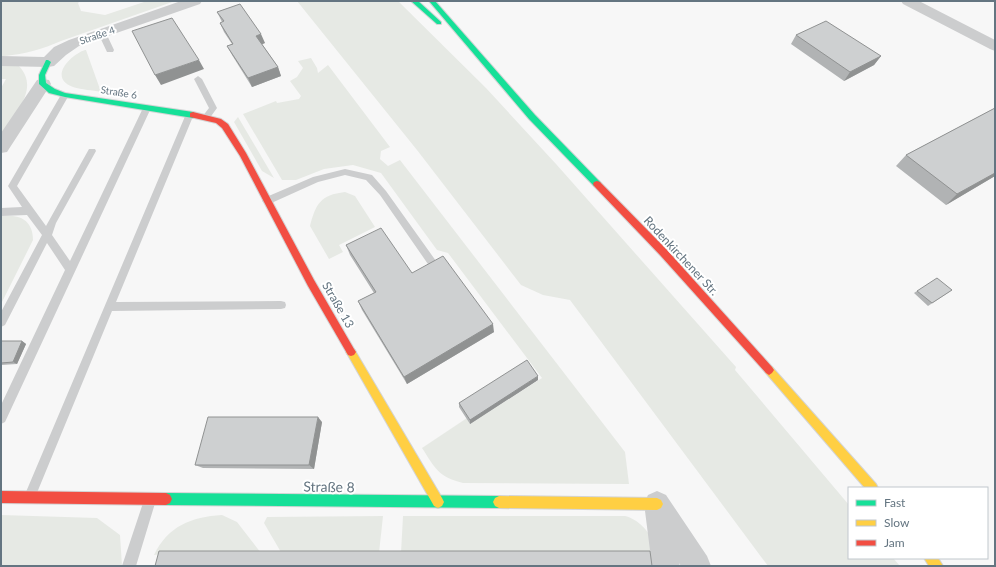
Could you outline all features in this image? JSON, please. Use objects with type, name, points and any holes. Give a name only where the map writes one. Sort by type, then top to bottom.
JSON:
[{"type":"street","name":"Straße 4","points":[[48,62],[60,50],[74,43],[195,1]]},
{"type":"street","points":[[414,1],[428,15],[468,44]]},
{"type":"street","points":[[432,1],[442,10],[468,44]]},
{"type":"street","points":[[908,1],[995,46]]},
{"type":"street","name":"Rodenkirchener Str.","points":[[468,44],[532,117],[662,252],[841,451],[871,487]]},
{"type":"street","points":[[1,61],[48,62],[42,75],[43,84],[1,147]]},
{"type":"street","name":"Straße 6","points":[[43,84],[52,91],[65,95],[129,101],[147,108],[190,114],[218,121]]},
{"type":"street","name":"Straße 13","points":[[218,121],[225,126],[311,283],[438,502]]},
{"type":"street","name":"Straße 8","points":[[1,497],[657,504]]},
{"type":"street","points":[[657,504],[666,566]]},
{"type":"street","points":[[657,504],[697,566]]},
{"type":"lane","points":[[102,33],[110,50]]},
{"type":"lane","points":[[198,79],[213,108],[206,117]]},
{"type":"lane","points":[[65,95],[12,186],[70,269]]},
{"type":"lane","points":[[1,418],[147,108]]},
{"type":"lane","points":[[29,497],[190,114]]},
{"type":"lane","points":[[1,322],[47,235],[52,222],[92,151]]},
{"type":"lane","points":[[267,201],[316,180],[345,172],[369,177],[384,193],[433,264]]},
{"type":"lane","points":[[1,212],[30,211]]},
{"type":"lane","points":[[110,307],[281,305]]},
{"type":"lane","points":[[1,403],[13,393]]},
{"type":"lane","points":[[129,566],[151,498]]},
{"type":"shaded area","points":[[1,1],[80,1],[78,3],[81,11],[105,15],[147,1],[175,1],[41,49],[20,54],[1,56]]},
{"type":"shaded area","points":[[297,1],[398,1],[486,88],[556,164],[736,367],[735,370],[848,504],[848,559],[894,559],[900,566],[768,566],[570,300],[543,295],[521,285],[417,150]]},
{"type":"shaded area","points":[[85,50],[101,92],[73,87],[66,83],[62,78],[64,67],[68,62],[73,57]]},
{"type":"shaded area","points":[[311,58],[317,68],[318,73],[328,65],[390,147],[381,151],[380,159],[388,166],[400,160],[625,452],[629,484],[463,483],[442,475],[434,466],[422,448],[467,418],[471,423],[542,378],[448,253],[437,250],[381,173],[353,165],[324,169],[296,180],[282,180],[243,114],[276,101],[277,103],[299,99],[301,96],[290,81],[297,77],[303,68],[298,61]]},
{"type":"shaded area","points":[[1,65],[18,65],[24,74],[27,83],[26,91],[19,109],[1,135],[1,88],[6,79],[1,79]]},
{"type":"shaded area","points":[[238,117],[274,178],[262,171],[234,122]]},
{"type":"shaded area","points":[[345,192],[355,196],[375,227],[339,245],[343,252],[329,259],[310,226],[314,212],[320,202],[330,195]]},
{"type":"shaded area","points":[[1,216],[19,217],[28,223],[31,228],[33,240],[1,304]]},
{"type":"shaded area","points":[[1,515],[97,518],[120,535],[122,566],[1,566]]},
{"type":"shaded area","points":[[222,515],[237,522],[261,553],[171,553],[154,555],[166,537],[173,530],[200,518]]},
{"type":"shaded area","points":[[383,516],[379,553],[282,554],[264,523],[267,517]]},
{"type":"shaded area","points":[[403,516],[625,516],[639,523],[650,535],[653,543],[654,558],[651,566],[401,553]]},
{"type":"building","points":[[240,4],[261,34],[256,36],[278,67],[248,78],[227,46],[233,44],[220,23],[224,21],[217,12]]},
{"type":"building","points":[[172,18],[199,60],[155,75],[132,31]]},
{"type":"building","points":[[826,21],[881,56],[850,72],[796,35]]},
{"type":"building","points":[[995,108],[995,173],[957,194],[906,155]]},
{"type":"building","points":[[381,228],[412,273],[443,256],[493,324],[404,377],[358,301],[376,292],[346,245]]},
{"type":"building","points":[[937,278],[952,290],[932,303],[917,291]]},
{"type":"building","points":[[1,341],[22,341],[13,362],[1,363]]},
{"type":"building","points":[[527,360],[538,376],[470,420],[459,403]]},
{"type":"building","points":[[208,417],[318,417],[309,465],[195,465]]},
{"type":"building","points":[[159,551],[650,551],[652,566],[155,566]]},
{"type":"traffic: fast","points":[[414,1],[439,23]]},
{"type":"traffic: fast","points":[[432,1],[532,117],[597,184]]},
{"type":"traffic: fast","points":[[48,62],[42,75],[43,84],[52,91],[65,95],[193,115]]},
{"type":"traffic: fast","points":[[166,499],[499,502]]},
{"type":"traffic: slow","points":[[351,352],[438,502]]},
{"type":"traffic: slow","points":[[769,370],[871,487]]},
{"type":"traffic: slow","points":[[499,502],[657,504]]},
{"type":"traffic: slow","points":[[931,559],[937,566]]},
{"type":"traffic: jam","points":[[193,115],[218,121],[225,126],[243,155],[311,283],[351,352]]},
{"type":"traffic: jam","points":[[597,184],[663,252],[769,370]]},
{"type":"traffic: jam","points":[[1,497],[166,499]]}]
